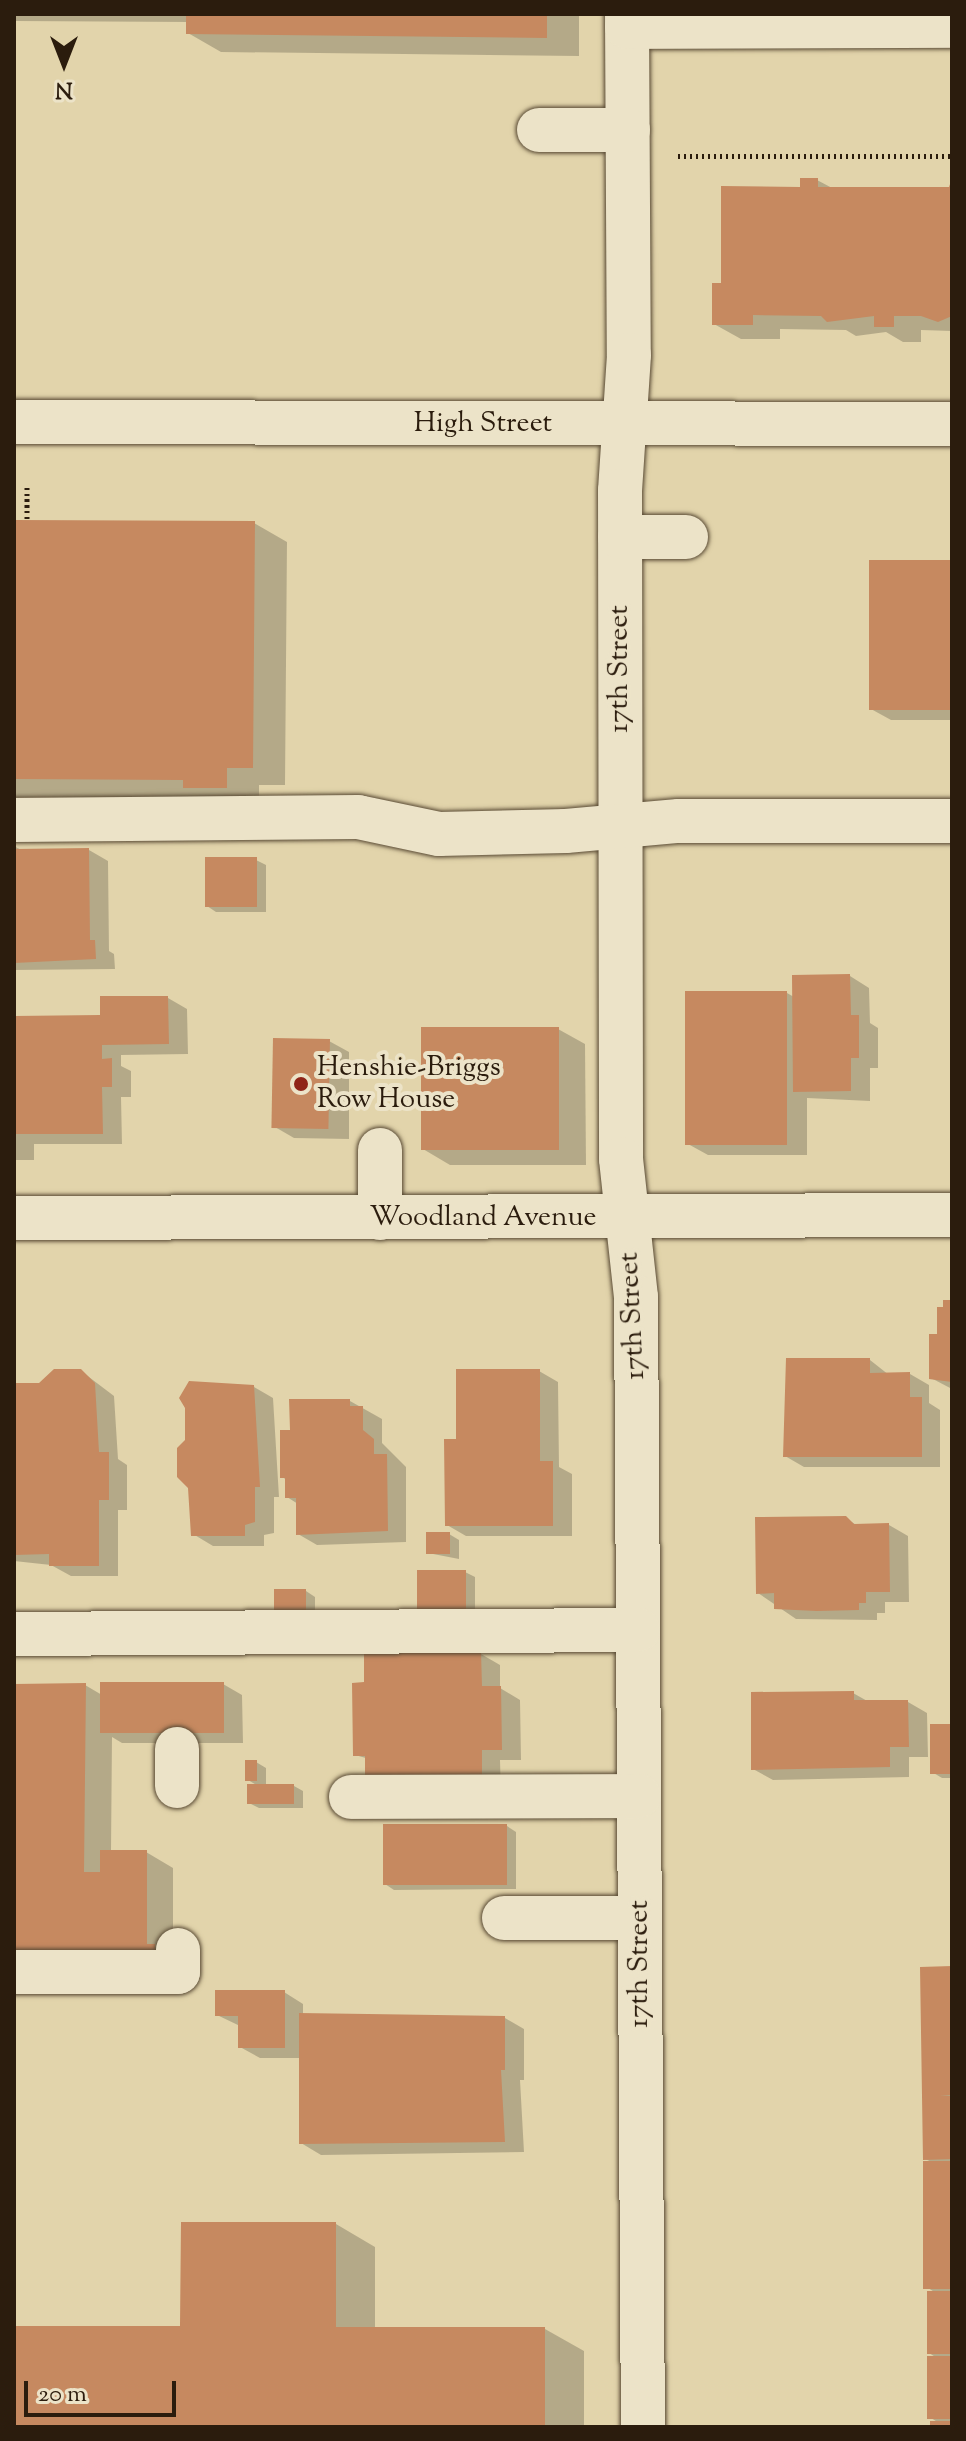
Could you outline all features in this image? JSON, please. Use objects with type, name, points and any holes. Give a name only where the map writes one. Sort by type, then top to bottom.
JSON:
[{"type":"street","points":[[627,20],[952,26]]},
{"type":"street","name":"17th Street","points":[[627,20],[628,130],[620,537],[621,1159],[636,1297],[643,2427]]},
{"type":"street","points":[[539,130],[628,130]]},
{"type":"street","name":"High Street","points":[[14,422],[952,424]]},
{"type":"street","points":[[620,537],[686,537]]},
{"type":"street","points":[[14,820],[358,817],[439,834],[469,845],[679,821],[952,821]]},
{"type":"street","points":[[380,1150],[380,1218]]},
{"type":"street","name":"Woodland Avenue","points":[[14,1218],[952,1215]]},
{"type":"street","points":[[14,1634],[638,1630]]},
{"type":"street","points":[[351,1797],[639,1796]]},
{"type":"street","points":[[504,1918],[640,1918]]},
{"type":"street","points":[[14,1972],[178,1972],[178,1950]]},
{"type":"path","points":[[678,156],[952,156]]},
{"type":"path","points":[[27,487],[27,520]]},
{"type":"building","points":[[186,14],[547,14],[547,38],[186,34]]},
{"type":"building","points":[[800,178],[818,178],[818,187],[949,187],[952,178],[952,316],[938,322],[921,316],[894,316],[894,327],[874,327],[874,316],[827,322],[821,316],[753,315],[753,325],[712,325],[712,283],[721,283],[721,186],[800,187]]},
{"type":"building","points":[[14,520],[255,521],[253,768],[227,768],[227,788],[183,788],[183,780],[14,779]]},
{"type":"building","points":[[869,560],[952,560],[952,710],[869,710]]},
{"type":"building","points":[[89,848],[90,940],[95,940],[96,959],[14,963],[14,849]]},
{"type":"building","points":[[205,857],[257,857],[257,907],[205,907]]},
{"type":"building","points":[[850,974],[851,1015],[859,1015],[859,1058],[851,1058],[851,1091],[793,1092],[792,975]]},
{"type":"building","points":[[685,991],[787,991],[787,1145],[685,1145]]},
{"type":"building","points":[[100,996],[168,996],[169,1044],[102,1045],[102,1059],[112,1058],[112,1087],[102,1087],[103,1134],[14,1134],[14,1016],[100,1015]]},
{"type":"building","points":[[421,1027],[559,1027],[559,1150],[421,1150]]},
{"type":"building","name":"Henshie-Briggs Row House","points":[[273,1038],[330,1039],[328,1129],[271,1128]]},
{"type":"building","points":[[943,1300],[952,1300],[952,1382],[929,1379],[929,1334],[937,1334],[937,1307],[943,1307]]},
{"type":"building","points":[[786,1358],[870,1358],[870,1373],[910,1372],[910,1397],[922,1397],[922,1457],[783,1457]]},
{"type":"building","points":[[54,1369],[81,1369],[95,1383],[99,1452],[109,1452],[109,1500],[99,1500],[99,1566],[49,1566],[49,1554],[14,1555],[14,1383],[39,1383]]},
{"type":"building","points":[[456,1369],[540,1369],[540,1461],[553,1461],[553,1526],[445,1526],[444,1439],[456,1439]]},
{"type":"building","points":[[189,1381],[254,1385],[260,1487],[255,1487],[255,1522],[245,1525],[245,1536],[191,1536],[188,1488],[177,1477],[177,1448],[185,1440],[185,1408],[179,1398]]},
{"type":"building","points":[[289,1399],[350,1399],[350,1406],[363,1406],[363,1430],[374,1439],[374,1454],[387,1454],[388,1531],[296,1535],[296,1498],[285,1498],[285,1478],[280,1478],[280,1430],[290,1430]]},
{"type":"building","points":[[846,1516],[854,1524],[889,1523],[890,1592],[866,1592],[866,1603],[859,1603],[859,1610],[817,1611],[774,1609],[774,1593],[756,1594],[755,1517]]},
{"type":"building","points":[[426,1532],[450,1532],[450,1554],[426,1554]]},
{"type":"building","points":[[417,1570],[466,1570],[466,1621],[417,1621]]},
{"type":"building","points":[[274,1589],[306,1589],[306,1617],[274,1617]]},
{"type":"building","points":[[481,1652],[482,1686],[501,1686],[502,1750],[482,1750],[482,1785],[365,1785],[365,1756],[353,1756],[352,1683],[364,1682],[364,1653]]},
{"type":"building","points":[[100,1682],[224,1682],[224,1733],[100,1733]]},
{"type":"building","points":[[86,1683],[84,1872],[100,1872],[100,1850],[147,1850],[147,1944],[155,1944],[155,1954],[14,1955],[14,1684]]},
{"type":"building","points":[[854,1691],[854,1700],[908,1700],[909,1747],[890,1747],[890,1767],[751,1770],[751,1692]]},
{"type":"building","points":[[930,1724],[952,1724],[952,1774],[930,1774]]},
{"type":"building","points":[[245,1760],[257,1760],[257,1781],[245,1781]]},
{"type":"building","points":[[247,1784],[294,1784],[294,1804],[247,1804]]},
{"type":"building","points":[[383,1824],[507,1824],[507,1885],[383,1885]]},
{"type":"building","points":[[952,1966],[952,2095],[940,2095],[952,2096],[952,2159],[923,2160],[920,1967]]},
{"type":"building","points":[[215,1990],[285,1990],[285,2048],[238,2048],[238,2016],[215,2016]]},
{"type":"building","points":[[299,2013],[505,2016],[505,2070],[501,2070],[505,2142],[299,2144]]},
{"type":"building","points":[[923,2161],[952,2161],[952,2289],[923,2289]]},
{"type":"building","points":[[181,2222],[336,2222],[336,2327],[545,2327],[545,2427],[14,2427],[14,2326],[180,2326]]},
{"type":"building","points":[[927,2291],[952,2291],[952,2354],[927,2354]]},
{"type":"building","points":[[927,2356],[952,2356],[952,2419],[927,2419]]},
{"type":"building","points":[[930,2421],[952,2421],[952,2427],[930,2427]]},
{"type":"place","name":"Henshie-Briggs Row House","points":[[301,1084]]}]
